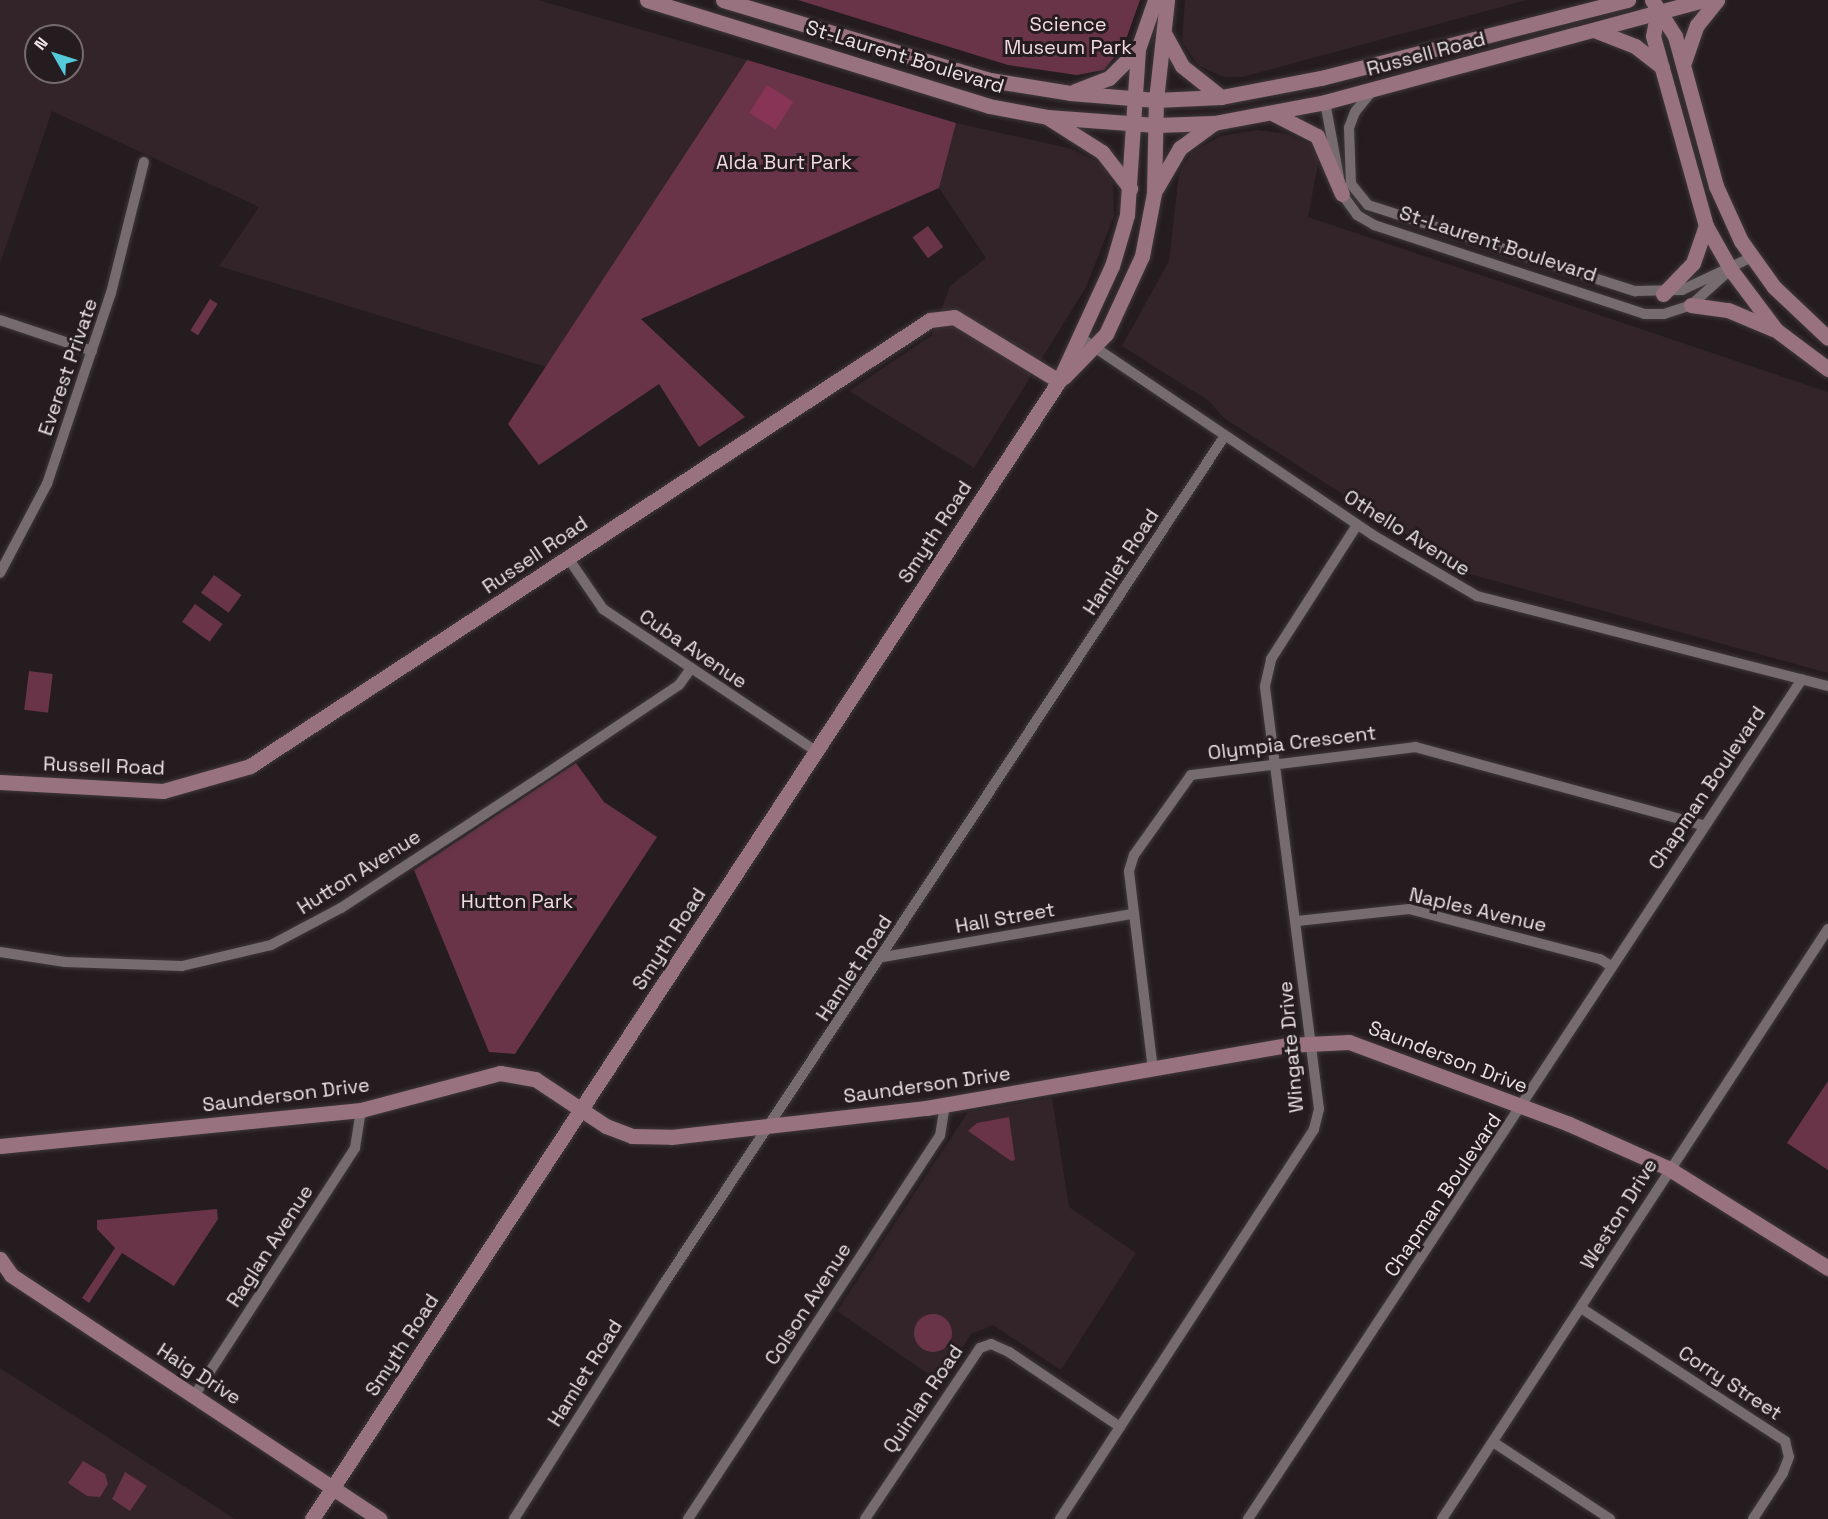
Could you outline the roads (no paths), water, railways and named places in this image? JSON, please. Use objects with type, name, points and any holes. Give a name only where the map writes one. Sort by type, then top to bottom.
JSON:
[{"type":"street","name":"St-Laurent Boulevard","points":[[647,0],[964,99],[1047,117],[1156,125]]},
{"type":"street","name":"St-Laurent Boulevard","points":[[723,0],[974,76],[1070,93],[1156,99]]},
{"type":"street","points":[[1070,93],[1109,78],[1138,49],[1155,0]]},
{"type":"street","name":"Smyth Road","points":[[1059,381],[1095,349],[1132,283],[1154,193],[1156,99],[1165,35],[1167,0]]},
{"type":"street","name":"Russell Road","points":[[1156,99],[1221,97],[1321,78],[1628,0]]},
{"type":"street","name":"Russell Road","points":[[1156,125],[1214,123],[1325,102],[1594,30],[1655,7],[1702,0]]},
{"type":"street","points":[[1683,68],[1697,24],[1717,0]]},
{"type":"street","points":[[1655,7],[1653,36],[1706,226],[1731,270],[1776,330]]},
{"type":"street","points":[[1655,7],[1675,36],[1716,186],[1752,257],[1792,307],[1828,338]]},
{"type":"street","points":[[1594,30],[1635,46],[1662,67]]},
{"type":"street","points":[[1165,35],[1182,66],[1221,97]]},
{"type":"street","name":"Smyth Road","points":[[312,1519],[1059,381],[1112,266],[1131,190],[1138,49]]},
{"type":"street","points":[[1392,61],[1396,84]]},
{"type":"street","points":[[1321,78],[1325,102]]},
{"type":"street","name":"St-Laurent Boulevard","points":[[1374,90],[1360,103],[1350,128],[1351,184],[1360,200],[1610,284],[1663,294],[1731,270]]},
{"type":"street","name":"St-Laurent Boulevard","points":[[1325,102],[1342,194],[1357,215],[1374,225],[1559,288],[1645,314],[1664,314],[1691,305],[1731,270],[1752,257]]},
{"type":"street","points":[[1271,114],[1317,136],[1342,194]]},
{"type":"street","points":[[1047,117],[1102,152],[1119,167],[1131,190]]},
{"type":"street","points":[[1154,193],[1180,148],[1214,123]]},
{"type":"street","name":"Everest Private","points":[[0,573],[47,484],[92,351],[130,225],[144,162]]},
{"type":"street","points":[[1663,294],[1693,263],[1706,226]]},
{"type":"street","points":[[1691,305],[1728,310],[1776,330],[1828,369]]},
{"type":"street","name":"Russell Road","points":[[0,782],[163,791],[250,766],[930,320],[947,315],[961,320],[1059,381]]},
{"type":"street","points":[[0,320],[92,351]]},
{"type":"street","name":"Othello Avenue","points":[[1078,336],[1224,437],[1358,525],[1477,596],[1828,686]]},
{"type":"street","name":"Hamlet Road","points":[[514,1519],[1224,437]]},
{"type":"street","name":"Wingate Drive","points":[[1060,1519],[1314,1129],[1319,1109],[1309,1043],[1298,921],[1265,686],[1271,659],[1358,525]]},
{"type":"street","name":"Cuba Avenue","points":[[568,558],[603,609],[690,670],[816,751]]},
{"type":"street","name":"Hutton Avenue","points":[[0,952],[65,962],[182,966],[271,945],[341,908],[540,778],[680,685],[690,670]]},
{"type":"street","name":"Chapman Boulevard","points":[[1248,1519],[1522,1108],[1703,825],[1802,679]]},
{"type":"street","name":"Olympia Crescent","points":[[1153,1070],[1129,871],[1134,855],[1179,785],[1205,771],[1274,761],[1415,747],[1441,751],[1703,825]]},
{"type":"street","name":"Naples Avenue","points":[[1298,921],[1409,909],[1600,959],[1611,966]]},
{"type":"street","name":"Hall Street","points":[[883,957],[1133,914]]},
{"type":"street","name":"Weston Drive","points":[[1442,1519],[1581,1308],[1668,1168],[1828,929]]},
{"type":"street","name":"Saunderson Drive","points":[[0,1146],[361,1110],[500,1073],[535,1079],[632,1136],[769,1129],[945,1105],[1309,1043],[1349,1042],[1522,1108],[1668,1168],[1828,1268]]},
{"type":"street","name":"Colson Avenue","points":[[688,1519],[940,1136],[945,1105]]},
{"type":"street","name":"Raglan Avenue","points":[[195,1396],[355,1148],[361,1110]]},
{"type":"street","name":"Haig Drive","points":[[0,1259],[11,1275],[381,1519]]},
{"type":"street","name":"Corry Street","points":[[1581,1308],[1785,1441],[1789,1457],[1783,1473],[1753,1519]]},
{"type":"street","name":"Quinlan Road","points":[[865,1519],[980,1348],[992,1344],[1010,1352],[1120,1427]]},
{"type":"street","points":[[1493,1442],[1610,1519]]},
{"type":"park label","name":"Science Museum Park","points":[[1068,36]]},
{"type":"park label","name":"Alda Burt Park","points":[[784,162]]},
{"type":"park label","name":"Hutton Park","points":[[517,901]]}]
